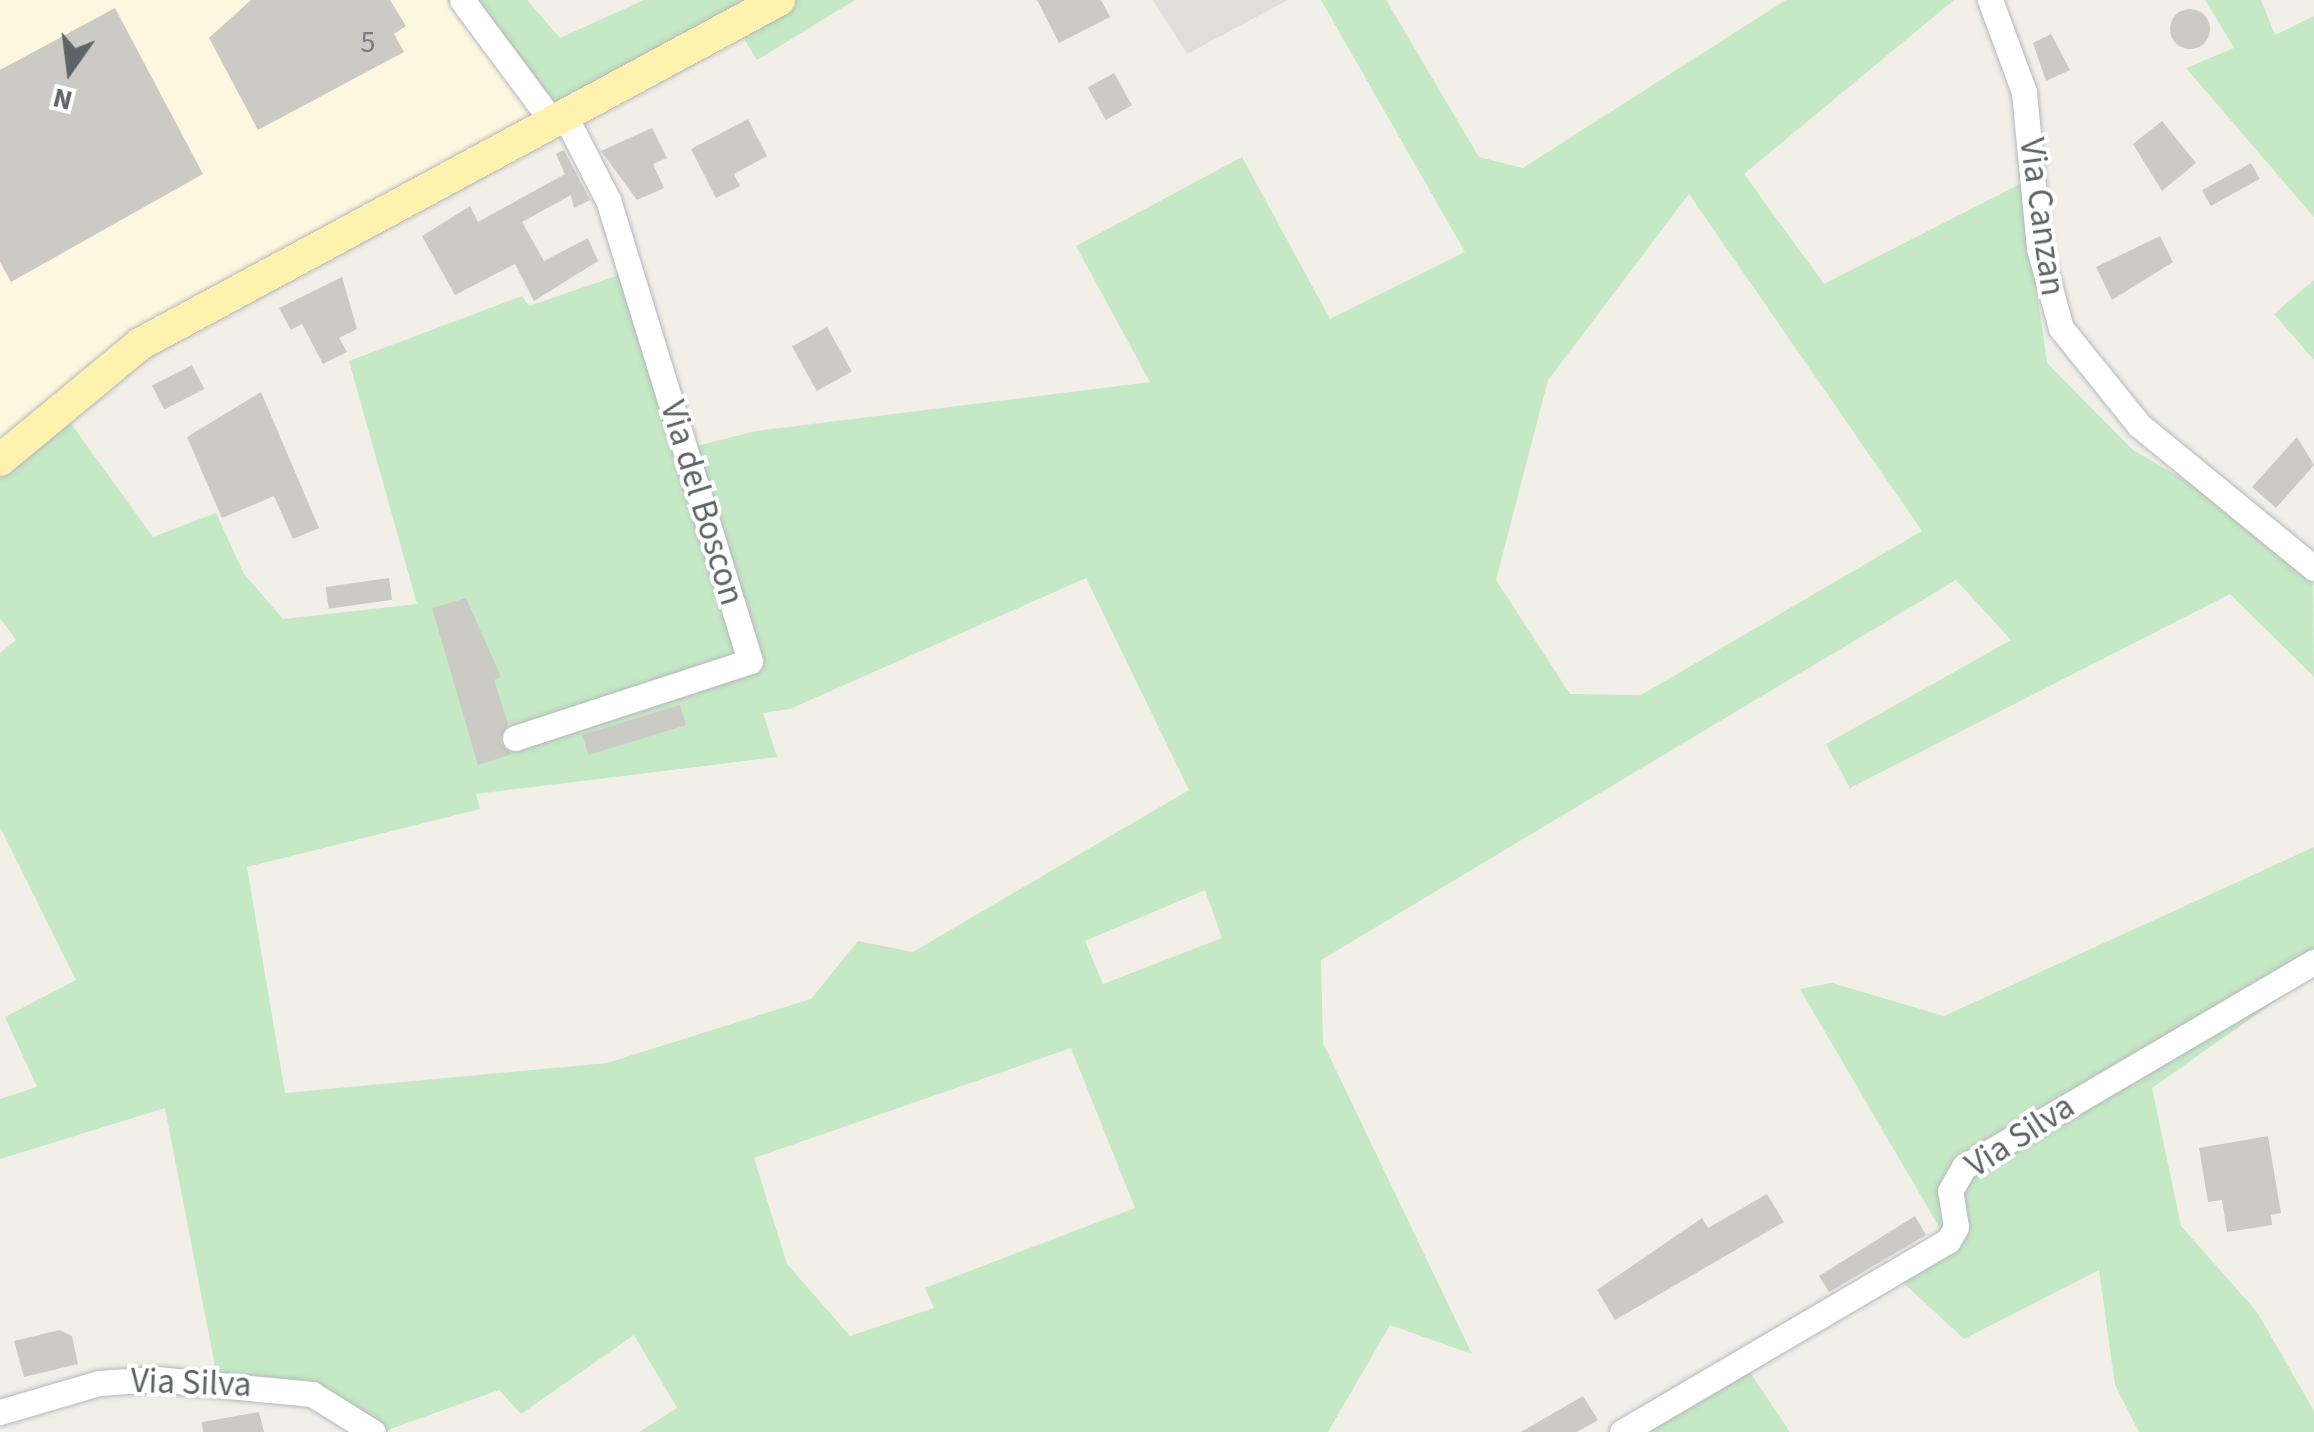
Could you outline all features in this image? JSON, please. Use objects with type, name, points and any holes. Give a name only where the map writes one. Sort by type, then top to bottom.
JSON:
[{"type":"main road","points":[[0,460],[140,344],[779,0]]},
{"type":"street","points":[[462,0],[558,118]]},
{"type":"street","name":"Via Canzan","points":[[1990,0],[2024,92],[2039,248],[2061,328],[2139,425],[2314,568]]},
{"type":"street","name":"Via del Boscon","points":[[514,738],[750,662],[608,200],[558,118]]},
{"type":"street","name":"Via Silva","points":[[1622,1432],[1948,1241],[1956,1227],[1950,1191],[1964,1167],[2314,962]]},
{"type":"street","name":"Via Silva","points":[[0,1412],[99,1383],[156,1379],[312,1394],[373,1432]]},
{"type":"shaded area","points":[[0,0],[447,0],[546,118],[104,358],[0,456]]},
{"type":"shaded area","points":[[1153,0],[1288,0],[1187,54]]},
{"type":"green space","points":[[447,0],[527,0],[560,38],[644,0],[855,0],[757,60],[738,29],[546,118]]},
{"type":"green space","points":[[1321,0],[1386,0],[1479,157],[1523,168],[1786,0],[1954,0],[1744,174],[1824,284],[2022,183],[2047,363],[2133,450],[2214,497],[2313,584],[2314,677],[2230,594],[1850,788],[1826,744],[2011,640],[1956,580],[1321,960],[1323,1043],[1472,1354],[1390,1325],[1328,1432],[639,1432],[677,1408],[634,1335],[521,1414],[499,1390],[382,1432],[357,1410],[219,1387],[165,1108],[0,1159],[0,1099],[37,1087],[5,1017],[76,980],[0,827],[0,653],[16,640],[0,618],[0,456],[56,403],[153,537],[216,513],[244,574],[283,619],[417,604],[349,361],[522,296],[529,306],[619,275],[677,451],[756,431],[1150,382],[1076,246],[1242,157],[1330,319],[1465,252]],"holes":[[[1689,194],[1922,531],[1641,695],[1570,694],[1496,580],[1548,380]],[[1086,578],[1189,790],[913,952],[858,941],[811,999],[607,1063],[285,1093],[247,867],[480,809],[476,794],[777,757],[763,713],[790,709]],[[1205,890],[1222,938],[1103,984],[1085,941]],[[1071,1048],[1135,1208],[925,1288],[934,1308],[850,1336],[787,1264],[754,1158]]]},
{"type":"green space","points":[[2205,0],[2261,0],[2275,35],[2314,16],[2314,217],[2186,68],[2234,48]]},
{"type":"green space","points":[[2314,280],[2314,360],[2274,314]]},
{"type":"green space","points":[[2314,847],[2314,951],[2287,965],[2294,988],[2152,1088],[2181,1226],[2257,1312],[2314,1411],[2314,1432],[2139,1432],[2115,1385],[2099,1270],[1964,1339],[1895,1275],[1945,1237],[1800,989],[1832,983],[1944,1016]]},
{"type":"green space","points":[[1746,1366],[1790,1432],[1638,1432]]},
{"type":"building","points":[[251,0],[390,0],[406,26],[394,34],[404,52],[258,130],[209,38]]},
{"type":"building","points":[[1037,0],[1101,0],[1110,17],[1059,43]]},
{"type":"building","points":[[115,8],[203,174],[11,282],[0,262],[0,70]]},
{"type":"building","points":[[2190,9],[2204,15],[2210,29],[2204,43],[2190,49],[2176,43],[2170,29],[2176,15]]},
{"type":"building","points":[[2051,34],[2070,70],[2046,81],[2033,43]]},
{"type":"building","points":[[1114,73],[1132,105],[1106,120],[1088,88]]},
{"type":"building","points":[[748,119],[767,156],[734,174],[740,186],[716,198],[691,149]]},
{"type":"building","points":[[2162,121],[2196,163],[2162,191],[2133,144]]},
{"type":"building","points":[[652,128],[667,158],[653,164],[664,188],[637,200],[601,151]]},
{"type":"building","points":[[564,150],[590,200],[574,208],[571,195],[522,222],[544,261],[588,238],[598,261],[534,301],[515,264],[455,295],[422,236],[470,206],[478,222],[565,174],[556,154]]},
{"type":"building","points":[[2251,163],[2260,179],[2211,206],[2202,190]]},
{"type":"building","points":[[2160,236],[2173,262],[2112,300],[2096,267]]},
{"type":"building","points":[[342,277],[357,329],[339,338],[347,352],[323,364],[302,324],[291,330],[279,308]]},
{"type":"building","points":[[827,327],[852,372],[817,391],[792,346]]},
{"type":"building","points":[[192,365],[204,389],[164,409],[152,385]]},
{"type":"building","points":[[261,392],[319,528],[293,539],[274,496],[222,518],[187,437]]},
{"type":"building","points":[[2297,437],[2314,465],[2276,508],[2252,487]]},
{"type":"building","points":[[389,578],[392,600],[329,609],[326,587]]},
{"type":"building","points":[[466,598],[501,677],[494,680],[508,724],[499,742],[512,754],[478,765],[432,608]]},
{"type":"building","points":[[680,705],[686,725],[589,755],[582,735]]},
{"type":"building","points":[[2268,1136],[2281,1213],[2271,1215],[2272,1225],[2227,1232],[2222,1200],[2208,1202],[2199,1148]]},
{"type":"building","points":[[1767,1194],[1784,1222],[1615,1320],[1597,1290],[1702,1218],[1708,1228]]},
{"type":"building","points":[[1915,1216],[1926,1235],[1829,1292],[1819,1276]]},
{"type":"building","points":[[60,1330],[72,1336],[78,1364],[24,1377],[14,1341]]},
{"type":"building","points":[[1583,1396],[1598,1420],[1577,1432],[1521,1432]]},
{"type":"building","points":[[259,1412],[264,1432],[203,1432],[202,1422]]}]
